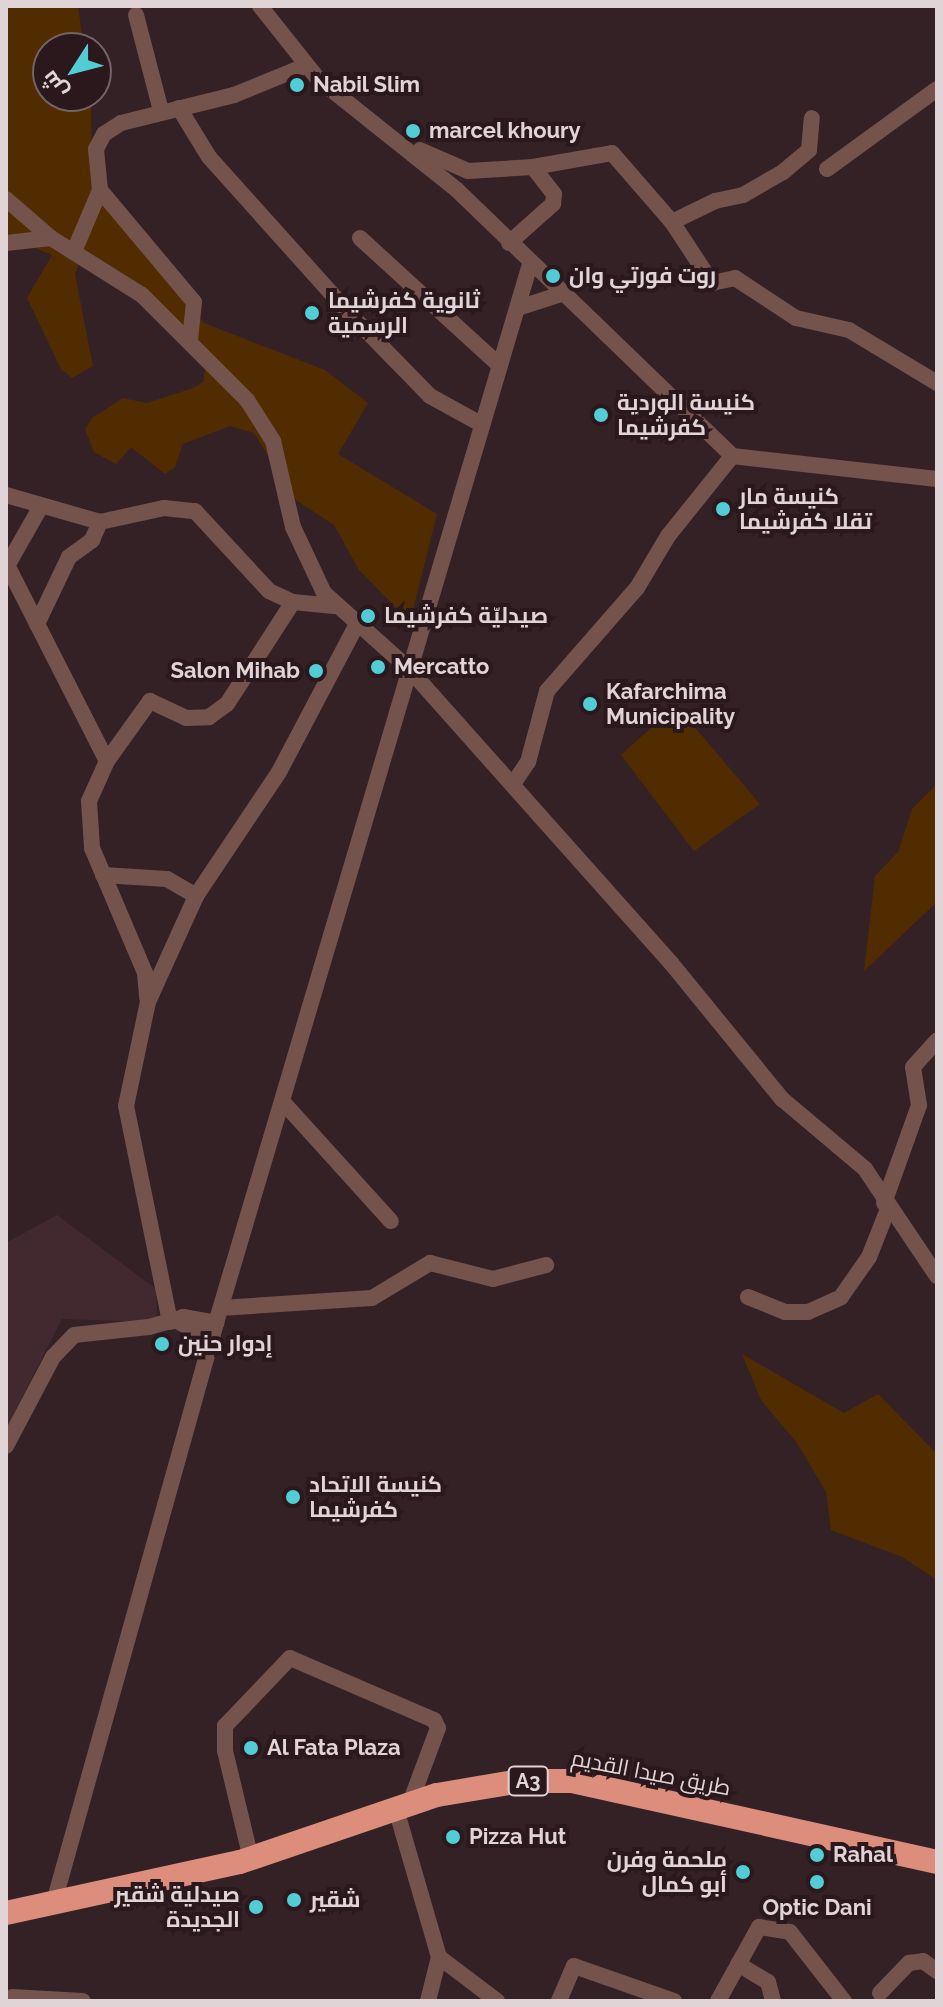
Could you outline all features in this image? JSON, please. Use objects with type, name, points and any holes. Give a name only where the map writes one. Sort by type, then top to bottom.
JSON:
[{"type":"highway","name":"طريق صيدا القديم","points":[[54,1902],[251,1859],[403,1806],[481,1786],[572,1781],[937,1862]]},
{"type":"highway","name":"A3","points":[[6,1913],[54,1902]]},
{"type":"street","points":[[260,6],[305,66],[401,140],[732,456],[937,479]]},
{"type":"street","points":[[136,15],[161,111]]},
{"type":"street","points":[[75,249],[100,190],[96,149],[104,134],[161,111],[179,108],[305,66]]},
{"type":"street","points":[[827,169],[937,89]]},
{"type":"street","points":[[179,108],[209,157],[349,313],[430,396],[479,423]]},
{"type":"street","points":[[672,222],[715,201],[738,198],[783,172],[809,150],[812,118]]},
{"type":"street","points":[[401,140],[468,171],[533,167],[612,153],[672,222],[712,283],[735,278],[796,318],[849,330],[937,383]]},
{"type":"street","points":[[509,243],[553,204],[554,194],[533,167]]},
{"type":"street","points":[[100,190],[155,248],[194,302],[190,340]]},
{"type":"street","points":[[6,199],[51,238],[75,249],[142,295],[190,340],[268,431],[301,551],[334,606],[409,669],[513,784],[671,963],[748,1064],[855,1160],[937,1276]]},
{"type":"street","points":[[6,243],[51,238]]},
{"type":"street","points":[[360,238],[498,364]]},
{"type":"street","points":[[54,1902],[216,1324],[479,423],[530,264]]},
{"type":"street","points":[[518,308],[561,294]]},
{"type":"street","points":[[513,784],[528,762],[542,698],[637,588],[668,536],[732,456]]},
{"type":"street","points":[[6,495],[40,508],[100,522],[164,508],[195,511],[248,573],[293,602],[334,606]]},
{"type":"street","points":[[40,508],[6,565],[107,761]]},
{"type":"street","points":[[37,624],[69,557],[92,540],[100,522]]},
{"type":"street","points":[[148,1002],[145,973],[92,848],[89,801],[107,761],[150,701],[186,718],[209,717],[227,704],[293,602]]},
{"type":"street","points":[[172,1321],[126,1106],[148,1002],[196,896],[279,772],[357,624]]},
{"type":"street","points":[[103,875],[167,879],[196,896]]},
{"type":"street","points":[[748,1297],[785,1312],[808,1312],[841,1297],[869,1257],[919,1105],[913,1067],[937,1040]]},
{"type":"street","points":[[282,1101],[391,1221]]},
{"type":"street","points":[[6,1446],[66,1341],[88,1331],[172,1321],[216,1324],[372,1298],[430,1263],[493,1279],[546,1265]]},
{"type":"street","points":[[251,1859],[225,1751],[225,1726],[290,1658],[434,1720],[438,1728],[403,1806],[439,1957],[428,2001]]},
{"type":"street","points":[[718,2001],[759,1927],[790,1932],[844,2001]]},
{"type":"street","points":[[439,1957],[497,2001]]},
{"type":"street","points":[[880,1993],[909,1963],[923,1961],[937,1971]]},
{"type":"street","points":[[738,1964],[768,1982],[773,2001]]},
{"type":"street","points":[[559,2001],[574,1966],[674,2001]]},
{"type":"street","points":[[11,1997],[83,2001]]},
{"type":"shaded area","points":[[6,6],[78,6],[82,32],[32,32],[32,112],[91,112],[92,173],[204,323],[325,370],[368,403],[338,454],[437,514],[410,622],[359,570],[334,525],[296,500],[254,433],[230,426],[183,444],[175,467],[165,474],[131,447],[116,464],[94,452],[85,429],[92,418],[123,398],[147,403],[193,388],[203,382],[205,369],[128,281],[92,258],[80,262],[75,274],[93,366],[72,378],[61,369],[27,298],[52,255],[6,236]]},
{"type":"shaded area","points":[[676,705],[760,804],[694,851],[621,755]]},
{"type":"shaded area","points":[[937,784],[937,902],[864,971],[875,876],[898,852],[912,809]]},
{"type":"shaded area","points":[[57,1215],[156,1289],[157,1322],[62,1319],[6,1429],[6,1243]]},
{"type":"shaded area","points":[[742,1354],[844,1413],[878,1394],[937,1454],[937,1580],[902,1557],[831,1530],[826,1492],[797,1443],[761,1400]]},
{"type":"place","name":"Nabil Slim","points":[[297,85]]},
{"type":"place","name":"marcel khoury","points":[[413,131]]},
{"type":"place","name":"روت فورتي وان","points":[[553,276]]},
{"type":"place","name":"ثانوية كفرشيما الرسمية","points":[[312,313]]},
{"type":"place","name":"كنيسة الوردية كفرشيما","points":[[601,415]]},
{"type":"place","name":"كنيسة مار تقلا كفرشيما","points":[[723,509]]},
{"type":"place","name":"صيدليّة كفرشيما","points":[[368,616]]},
{"type":"place","name":"Mercatto","points":[[378,667]]},
{"type":"place","name":"Salon Mihab","points":[[316,671]]},
{"type":"place","name":"Kafarchima Municipality","points":[[590,704]]},
{"type":"place","name":"إدوار حنين","points":[[162,1344]]},
{"type":"place","name":"كنيسة الاتحاد كفرشيما","points":[[293,1497]]},
{"type":"place","name":"Al Fata Plaza","points":[[251,1748]]},
{"type":"place","name":"Pizza Hut","points":[[453,1837]]},
{"type":"place","name":"Rahal","points":[[817,1855]]},
{"type":"place","name":"ملحمة وفرن أبو كمال","points":[[743,1872]]},
{"type":"place","name":"Optic Dani","points":[[817,1882]]},
{"type":"place","name":"شقير","points":[[294,1900]]},
{"type":"place","name":"صيدلية شقير الجديدة","points":[[256,1907]]}]
